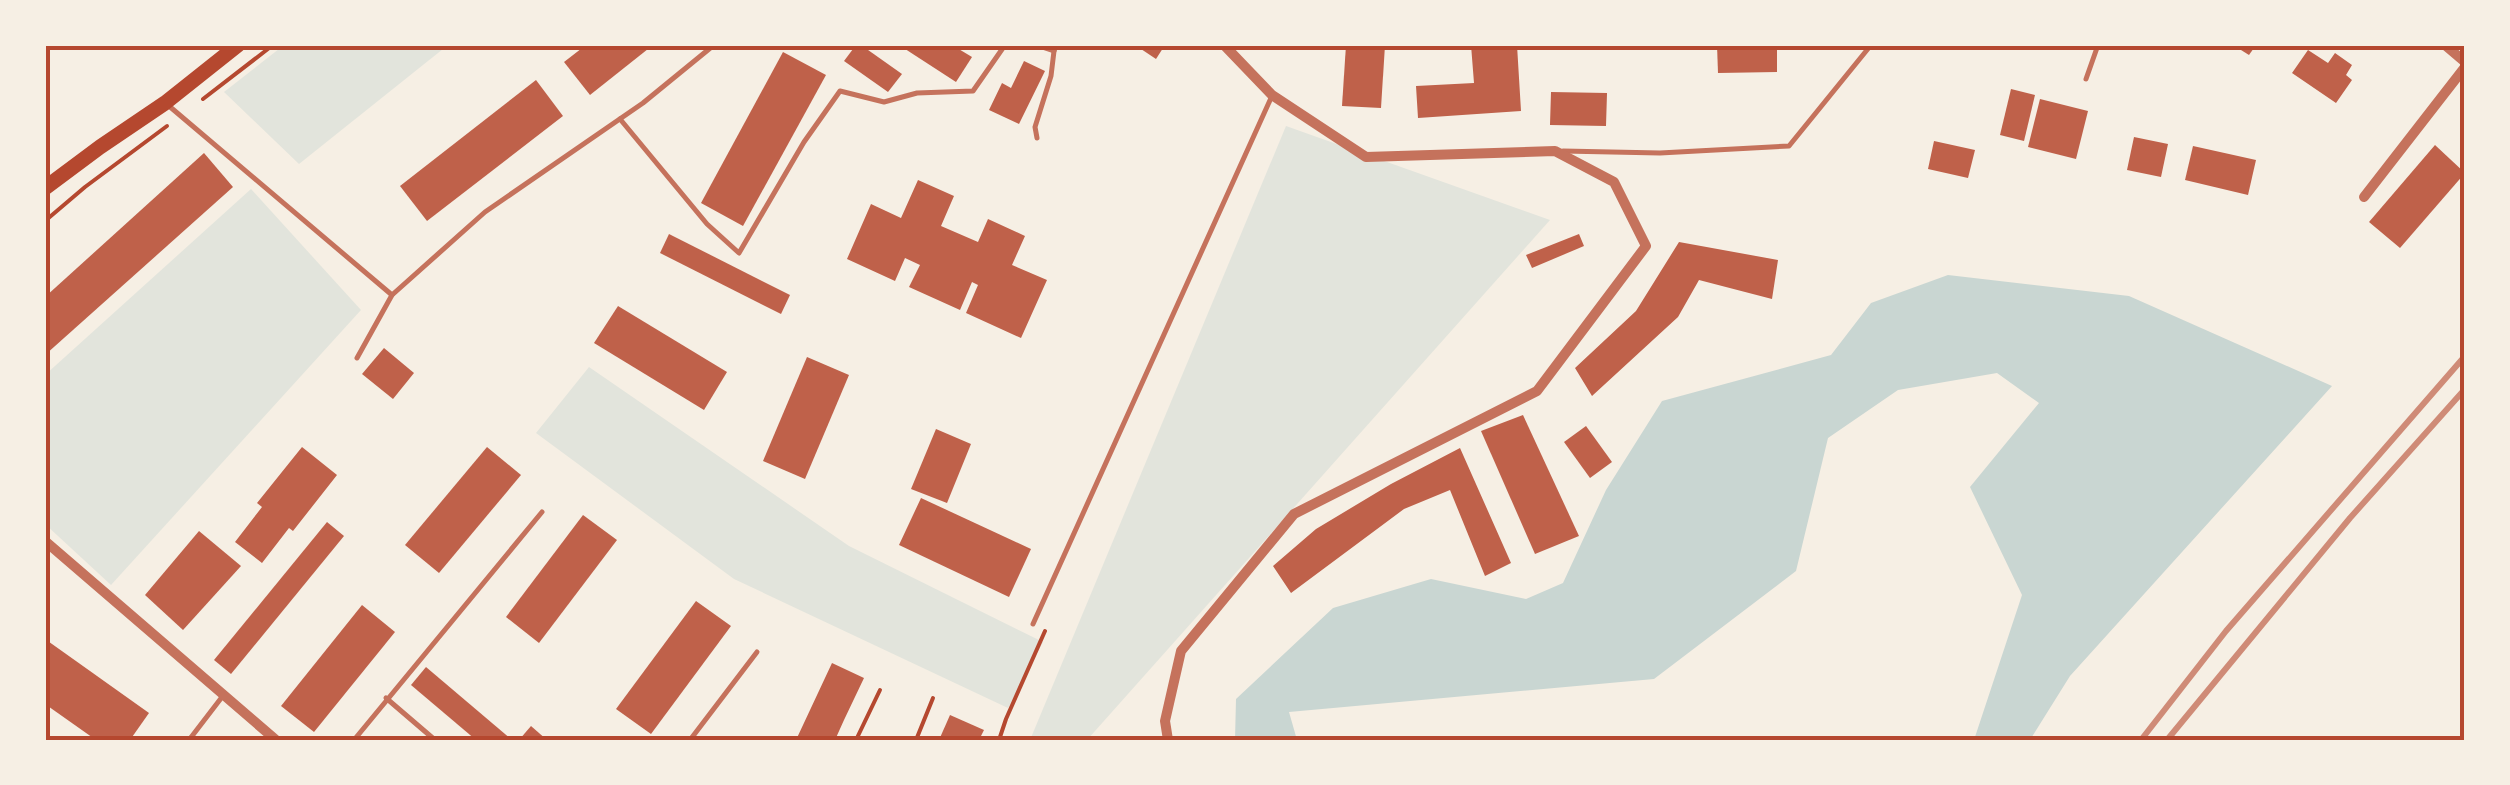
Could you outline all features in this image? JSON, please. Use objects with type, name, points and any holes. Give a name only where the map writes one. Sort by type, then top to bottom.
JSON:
[{"type":"main road","points":[[45,188],[166,104],[238,45]]},
{"type":"street","points":[[1168,740],[1165,721],[1181,651],[1294,514],[1538,391],[1646,246],[1614,182],[1555,150],[1366,157],[1272,95],[1224,45]]},
{"type":"street","points":[[2364,198],[2465,65],[2445,45]]},
{"type":"street","points":[[45,541],[276,740]]},
{"type":"lane","points":[[358,358],[392,295],[485,212],[643,103],[714,45]]},
{"type":"lane","points":[[620,119],[707,224],[739,253],[804,142],[840,91],[884,102],[917,93],[973,91],[1005,45]]},
{"type":"lane","points":[[1036,45],[1055,48],[1036,127],[1037,138]]},
{"type":"lane","points":[[1555,150],[1660,153],[1789,146],[1871,45]]},
{"type":"lane","points":[[2086,79],[2098,45]]},
{"type":"lane","points":[[1033,624],[1272,95]]},
{"type":"lane","points":[[166,104],[392,295]]},
{"type":"lane","points":[[354,740],[542,512]]},
{"type":"lane","points":[[690,740],[758,652]]},
{"type":"lane","points":[[189,740],[224,695]]},
{"type":"lane","points":[[386,698],[435,740]]},
{"type":"path","points":[[45,221],[273,45]]},
{"type":"path","points":[[856,740],[880,690]]},
{"type":"path","points":[[916,740],[933,698]]},
{"type":"shaded area","points":[[284,45],[448,45],[299,164],[224,92]]},
{"type":"shaded area","points":[[1286,126],[1550,220],[1087,740],[1030,740]]},
{"type":"shaded area","points":[[251,189],[361,310],[111,585],[45,524],[45,375]]},
{"type":"shaded area","points":[[1948,275],[2129,296],[2332,386],[2070,676],[2030,740],[1974,740],[2022,595],[1970,487],[2039,403],[1997,373],[1898,390],[1828,438],[1796,571],[1654,679],[1289,712],[1297,740],[1235,740],[1236,699],[1333,608],[1431,579],[1526,599],[1563,583],[1606,490],[1662,401],[1831,355],[1871,303]]},
{"type":"shaded area","points":[[589,367],[849,546],[1043,642],[1008,708],[734,579],[536,433]]},
{"type":"building","points":[[586,45],[653,45],[590,95],[564,62]]},
{"type":"building","points":[[856,45],[902,74],[888,92],[844,61]]},
{"type":"building","points":[[899,45],[952,45],[972,57],[956,82]]},
{"type":"building","points":[[1135,45],[1165,45],[1156,59]]},
{"type":"building","points":[[1346,45],[1385,45],[1381,108],[1342,106]]},
{"type":"building","points":[[1471,45],[1517,45],[1521,111],[1418,118],[1416,86],[1474,83]]},
{"type":"building","points":[[1717,45],[1777,45],[1777,72],[1718,73]]},
{"type":"building","points":[[2233,45],[2256,45],[2249,55]]},
{"type":"building","points":[[2308,50],[2328,63],[2335,53],[2352,65],[2346,75],[2352,80],[2336,103],[2292,73]]},
{"type":"building","points":[[783,52],[826,75],[743,226],[701,203]]},
{"type":"building","points":[[1024,61],[1045,71],[1019,124],[989,110],[1002,83],[1011,88]]},
{"type":"building","points":[[536,80],[563,116],[427,221],[400,186]]},
{"type":"building","points":[[2011,89],[2035,95],[2024,141],[2000,135]]},
{"type":"building","points":[[1551,92],[1607,93],[1606,126],[1550,125]]},
{"type":"building","points":[[2040,99],[2088,111],[2076,159],[2028,147]]},
{"type":"building","points":[[2134,137],[2168,144],[2161,177],[2127,170]]},
{"type":"building","points":[[1934,141],[1975,150],[1968,178],[1928,169]]},
{"type":"building","points":[[2435,145],[2465,173],[2400,248],[2369,222]]},
{"type":"building","points":[[2193,146],[2256,160],[2248,195],[2185,180]]},
{"type":"building","points":[[204,153],[233,187],[45,355],[45,297]]},
{"type":"building","points":[[918,180],[954,196],[941,226],[978,242],[988,219],[1025,236],[1012,265],[1047,280],[1021,338],[966,313],[978,285],[972,282],[960,310],[909,287],[920,265],[905,258],[895,281],[847,259],[871,204],[901,218]]},
{"type":"building","points":[[669,234],[790,295],[781,314],[660,253]]},
{"type":"building","points":[[1579,234],[1584,246],[1532,268],[1526,255]]},
{"type":"building","points":[[1679,242],[1778,260],[1772,299],[1699,280],[1678,317],[1592,396],[1575,368],[1636,311]]},
{"type":"building","points":[[618,306],[727,372],[704,410],[594,343]]},
{"type":"building","points":[[384,348],[414,373],[393,399],[362,374]]},
{"type":"building","points":[[807,357],[849,375],[805,479],[763,461]]},
{"type":"building","points":[[1523,415],[1579,536],[1535,554],[1481,431]]},
{"type":"building","points":[[1586,426],[1612,462],[1590,478],[1564,442]]},
{"type":"building","points":[[936,429],[971,444],[947,503],[911,489]]},
{"type":"building","points":[[302,447],[337,475],[262,563],[235,542],[262,507],[257,503]]},
{"type":"building","points":[[487,447],[521,475],[439,573],[405,545]]},
{"type":"building","points":[[1460,448],[1511,563],[1485,576],[1450,490],[1404,509],[1291,593],[1273,566],[1316,529]]},
{"type":"building","points":[[921,498],[1031,549],[1009,597],[899,545]]},
{"type":"building","points":[[583,515],[617,540],[539,643],[506,617]]},
{"type":"building","points":[[327,522],[344,536],[231,674],[214,660]]},
{"type":"building","points":[[199,531],[241,566],[183,630],[145,595]]},
{"type":"building","points":[[696,601],[731,626],[651,734],[616,709]]},
{"type":"building","points":[[362,605],[395,632],[314,732],[281,706]]},
{"type":"building","points":[[45,639],[149,713],[130,740],[96,740],[45,704]]},
{"type":"building","points":[[832,663],[864,678],[835,740],[796,740]]},
{"type":"building","points":[[426,667],[512,740],[476,740],[411,685]]},
{"type":"building","points":[[950,715],[984,730],[979,740],[939,740]]},
{"type":"building","points":[[531,726],[547,740],[519,740]]},
{"type":"railway","points":[[2141,740],[2226,631],[2465,356]]},
{"type":"railway","points":[[2167,740],[2350,518],[2465,389]]}]
